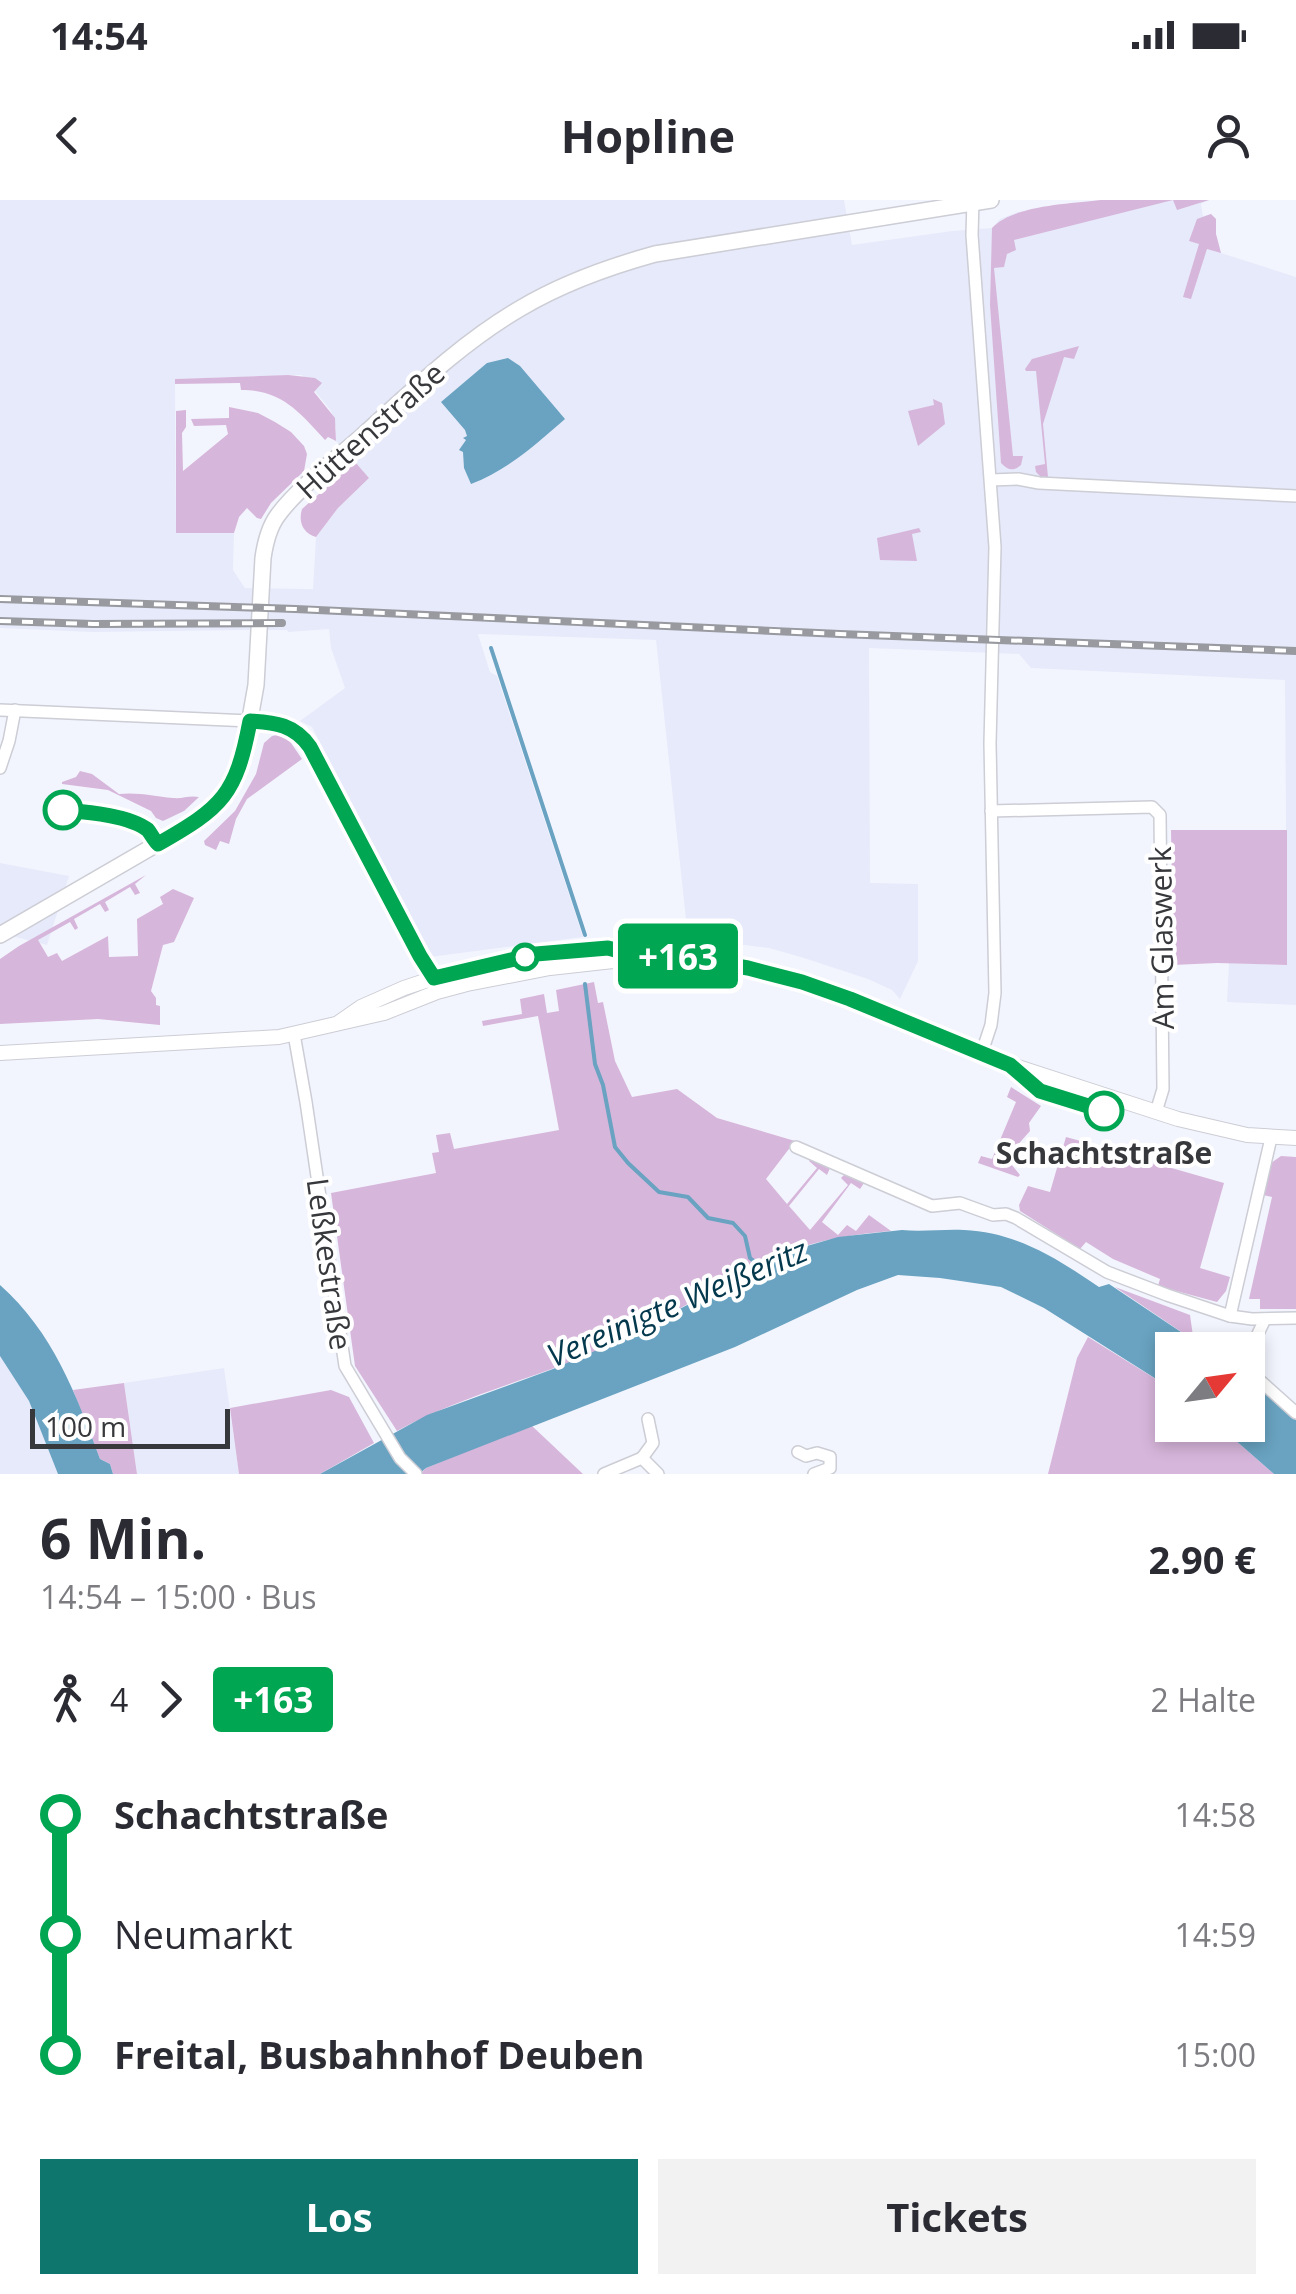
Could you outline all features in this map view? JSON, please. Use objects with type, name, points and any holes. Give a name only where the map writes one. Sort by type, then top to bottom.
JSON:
[{"type":"main road","name":"Hüttenstraße","points":[[0,935],[166,840],[228,793],[241,766],[250,721],[258,661],[264,550],[276,518],[448,359],[523,306],[593,273],[655,254],[991,200]]},
{"type":"street","points":[[973,202],[996,571],[990,701],[995,994],[991,1025],[981,1055]]},
{"type":"street","points":[[991,480],[1296,496]]},
{"type":"street","points":[[0,710],[282,724],[304,738],[436,985]]},
{"type":"street","points":[[0,768],[15,710]]},
{"type":"street","name":"Am Glaswerk","points":[[991,810],[1152,807],[1160,815],[1163,1090],[1156,1112]]},
{"type":"street","points":[[0,1052],[253,1040],[294,1034],[384,1013],[436,985],[536,954],[608,948],[774,974],[850,999],[981,1055],[1156,1112],[1218,1130],[1296,1138]]},
{"type":"street","name":"Leßkestraße","points":[[294,1034],[345,1366],[400,1458],[416,1474]]},
{"type":"street","points":[[1230,1316],[1272,1138]]},
{"type":"street","points":[[796,1147],[932,1206],[960,1203],[993,1215],[1016,1218],[1107,1272],[1167,1296],[1230,1316],[1296,1318]]},
{"type":"street","points":[[1259,1332],[1264,1320]]},
{"type":"street","points":[[1265,1385],[1296,1413]]},
{"type":"street","points":[[604,1474],[642,1458],[653,1443],[648,1420]]},
{"type":"street","points":[[798,1452],[830,1457],[830,1468],[824,1472]]},
{"type":"street","points":[[642,1458],[658,1474]]},
{"type":"shaded area","points":[[0,200],[844,200],[852,245],[992,228],[1000,219],[1018,212],[1101,200],[1209,200],[1201,204],[1203,216],[1211,214],[1216,219],[1221,253],[1296,277],[1296,1005],[1227,1002],[1229,963],[1287,965],[1285,680],[1031,668],[1019,654],[869,648],[870,883],[918,884],[918,961],[900,999],[892,990],[868,979],[804,958],[769,948],[688,938],[656,640],[478,634],[490,672],[497,676],[583,937],[430,957],[312,727],[300,721],[345,688],[331,648],[329,629],[92,632],[0,628]],"holes":[[[302,375],[331,411],[336,441],[369,478],[338,508],[316,537],[313,589],[245,588],[233,570],[234,533],[176,532],[175,379]]]},
{"type":"shaded area","points":[[1101,200],[1173,200],[1014,240],[1016,250],[1007,254],[1004,267],[994,268],[1013,456],[1023,456],[1021,465],[1008,469],[1001,463],[990,305],[992,228],[1001,220],[1028,210]]},
{"type":"shaded area","points":[[1173,200],[1209,200],[1177,210]]},
{"type":"shaded area","points":[[1211,214],[1216,219],[1221,253],[1207,249],[1191,299],[1183,297],[1199,244],[1189,241],[1197,219]]},
{"type":"shaded area","points":[[1079,346],[1074,359],[1064,357],[1043,424],[1048,477],[1042,478],[1035,466],[1045,464],[1036,371],[1025,369],[1032,359]]},
{"type":"shaded area","points":[[288,375],[315,378],[322,383],[314,392],[335,418],[336,441],[328,437],[325,440],[279,398],[241,390],[240,383],[175,384],[175,379]]},
{"type":"shaded area","points":[[933,399],[942,403],[945,424],[918,446],[908,411],[934,405]]},
{"type":"shaded area","points":[[229,407],[258,413],[291,432],[307,454],[304,471],[271,503],[261,519],[247,508],[234,533],[176,533],[176,411],[186,410],[183,471],[228,434],[226,425],[194,426],[191,419],[229,418]]},
{"type":"shaded area","points":[[355,462],[369,478],[338,508],[316,537],[308,533],[301,518],[302,509]]},
{"type":"shaded area","points":[[919,528],[921,532],[912,534],[917,561],[880,560],[877,538]]},
{"type":"shaded area","points":[[277,735],[289,740],[302,759],[247,799],[229,844],[220,841],[216,850],[205,845],[204,841],[235,811],[256,774],[264,743]]},
{"type":"shaded area","points":[[80,771],[92,774],[119,794],[199,797],[184,811],[163,821],[108,790],[62,784]]},
{"type":"shaded area","points":[[1171,830],[1287,830],[1287,965],[1173,965]]},
{"type":"shaded area","points":[[0,863],[69,876],[47,945],[0,933]]},
{"type":"shaded area","points":[[146,875],[135,884],[140,893],[135,895],[130,887],[105,902],[109,910],[105,912],[100,904],[74,919],[78,928],[75,930],[70,922],[38,940],[48,957],[57,953],[62,961],[108,936],[109,957],[138,956],[137,919],[163,904],[160,897],[173,889],[194,898],[174,942],[163,945],[151,991],[160,1006],[160,1025],[98,1019],[0,1024],[0,959]]},
{"type":"shaded area","points":[[594,982],[598,1003],[603,1002],[615,1061],[632,1097],[677,1089],[717,1118],[795,1141],[766,1179],[787,1204],[817,1168],[811,1159],[830,1168],[827,1175],[819,1169],[789,1206],[810,1230],[848,1185],[841,1178],[845,1174],[864,1183],[860,1189],[851,1183],[822,1222],[838,1235],[847,1225],[856,1231],[869,1215],[891,1231],[842,1237],[794,1250],[749,1270],[617,1342],[397,1431],[355,1366],[331,1193],[436,1173],[432,1153],[439,1152],[436,1135],[450,1133],[454,1149],[559,1130],[538,1016],[483,1026],[482,1021],[522,1014],[520,999],[544,994],[547,1013],[559,1011],[556,990]]},
{"type":"shaded area","points":[[1011,1087],[1041,1106],[1029,1123],[1030,1131],[1013,1150],[1011,1164],[1018,1177],[978,1163],[981,1156],[992,1159],[1016,1102],[1007,1097]]},
{"type":"shaded area","points":[[1066,1137],[1124,1153],[1124,1158],[1152,1167],[1154,1163],[1224,1183],[1200,1268],[1230,1277],[1217,1302],[1158,1286],[1160,1279],[1113,1259],[1086,1242],[1080,1249],[1020,1211],[1028,1186],[1050,1192]]},
{"type":"shaded area","points":[[1281,1156],[1296,1157],[1296,1309],[1260,1309],[1260,1299],[1249,1299],[1272,1197],[1263,1195],[1271,1163]]},
{"type":"shaded area","points":[[1115,1287],[1190,1315],[1192,1332],[1181,1332]]},
{"type":"shaded area","points":[[1088,1337],[1155,1378],[1155,1442],[1237,1442],[1274,1474],[1048,1474],[1077,1358]]},
{"type":"shaded area","points":[[0,1356],[29,1401],[58,1474],[0,1474]]},
{"type":"shaded area","points":[[224,1368],[239,1474],[137,1474],[124,1383]]},
{"type":"shaded area","points":[[124,1383],[137,1474],[113,1474],[110,1464],[100,1459],[73,1390]]},
{"type":"shaded area","points":[[331,1390],[349,1397],[374,1443],[320,1474],[239,1474],[230,1408]]},
{"type":"shaded area","points":[[531,1425],[583,1474],[420,1474],[426,1468]]},
{"type":"water","points":[[508,358],[520,366],[565,419],[509,464],[471,484],[463,452],[459,450],[466,440],[465,430],[441,402],[487,363]]},
{"type":"water","points":[[902,1230],[956,1230],[1001,1236],[1052,1257],[1099,1287],[1109,1284],[1181,1332],[1155,1332],[1155,1378],[1044,1308],[1001,1287],[898,1275],[735,1347],[419,1474],[320,1474],[427,1415],[618,1341],[793,1250],[838,1237]]},
{"type":"water","points":[[0,1285],[19,1303],[49,1344],[72,1388],[100,1459],[110,1464],[113,1474],[58,1474],[29,1401],[0,1356]]},
{"type":"water","points":[[1265,1393],[1296,1420],[1296,1474],[1274,1474],[1237,1442],[1265,1442]]},
{"type":"waterway","points":[[491,648],[585,935]]},
{"type":"waterway","name":"Vereinigte Weißeritz","points":[[585,984],[595,1064],[615,1147],[659,1192],[688,1197],[708,1218],[733,1223],[745,1236],[750,1258],[761,1267]]},
{"type":"railway","points":[[0,599],[1296,651]]},
{"type":"railway","points":[[0,621],[282,623]]},
{"type":"bus line","name":"+163","points":[[63,810],[106,815],[134,824],[148,830],[158,844],[205,814],[228,793],[241,766],[250,721],[282,724],[304,738],[310,747],[434,978],[536,954],[608,948],[748,968],[850,999],[1010,1065],[1040,1091],[1104,1111]]},
{"type":"place","name":"Schachtstraße","points":[[1104,1111]]}]
